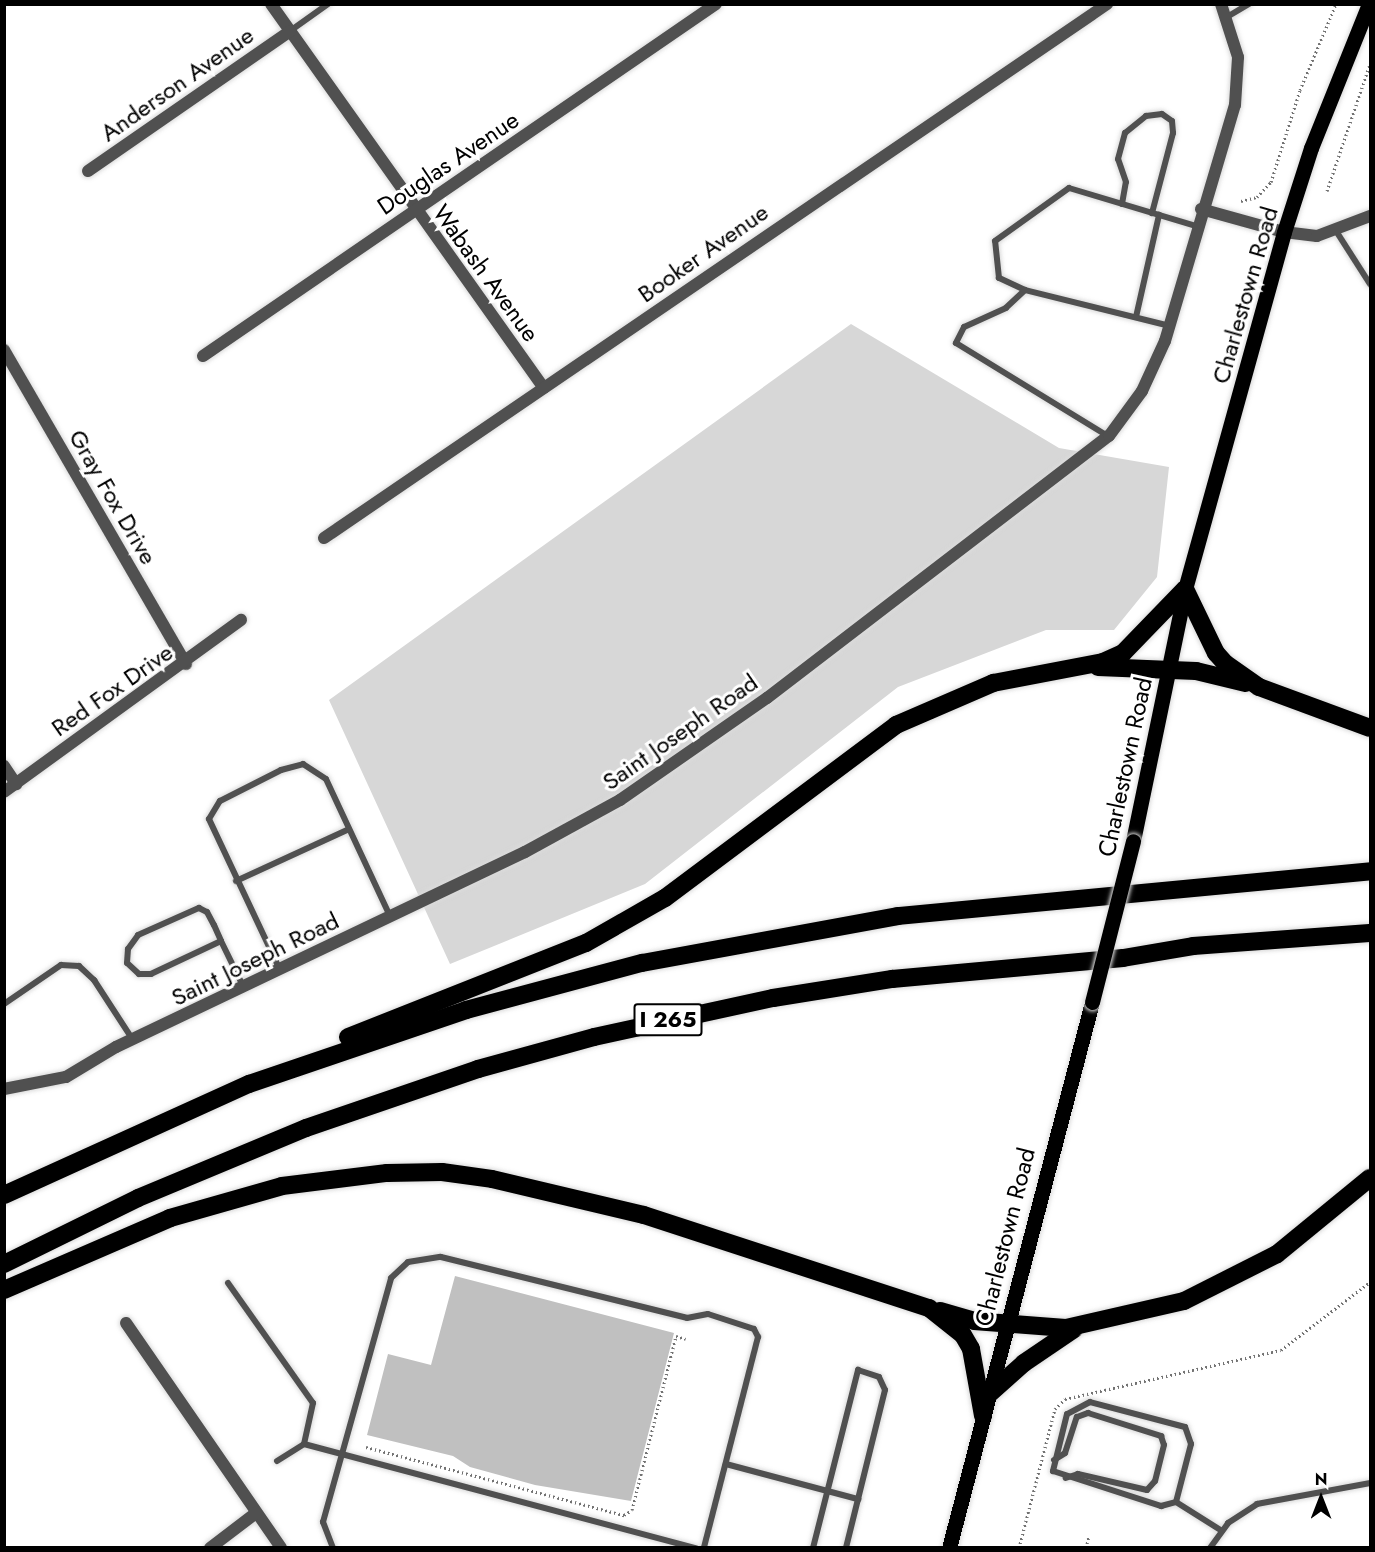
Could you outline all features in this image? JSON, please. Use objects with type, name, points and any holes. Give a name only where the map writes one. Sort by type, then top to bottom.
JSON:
[{"type":"highway","points":[[249,1084],[399,1014],[544,961],[626,921],[701,872],[865,745],[929,707],[993,683],[1083,666],[1123,653],[1185,589],[1216,653],[1259,687]]},
{"type":"highway","points":[[1083,666],[1169,672],[1196,671],[1259,687],[1371,728]]},
{"type":"highway","name":"I 265","points":[[4,1196],[249,1084],[466,1010],[622,968],[767,937],[1030,901],[1371,871]]},
{"type":"highway","name":"I 265","points":[[4,1263],[138,1198],[306,1128],[478,1069],[614,1032],[773,998],[892,979],[1123,958],[1193,946],[1371,933]]},
{"type":"highway","points":[[4,1290],[170,1218],[230,1198],[333,1179],[442,1172],[539,1187],[644,1215],[974,1322],[1080,1326],[1184,1301],[1246,1274],[1307,1233],[1371,1178]]},
{"type":"highway","points":[[929,1308],[963,1335],[971,1349],[983,1416]]},
{"type":"highway","points":[[988,1395],[1049,1343],[1080,1326]]},
{"type":"main road","name":"Charlestown Road","points":[[949,1548],[1133,840],[1185,589],[1284,232],[1311,148],[1369,4]]},
{"type":"street","name":"Wabash Avenue","points":[[271,4],[544,388]]},
{"type":"street","name":"Douglas Avenue","points":[[203,356],[716,4]]},
{"type":"street","name":"Booker Avenue","points":[[324,538],[1107,4]]},
{"type":"street","name":"Saint Joseph Road","points":[[4,1089],[66,1077],[134,1040],[581,823],[680,761],[1109,436],[1142,391],[1170,326],[1196,226],[1236,93],[1238,57],[1221,4]]},
{"type":"street","name":"Anderson Avenue","points":[[88,171],[290,31]]},
{"type":"street","points":[[1201,209],[1284,232],[1317,236],[1336,231],[1371,216]]},
{"type":"street","name":"Gray Fox Drive","points":[[4,350],[186,664]]},
{"type":"street","name":"Red Fox Drive","points":[[4,792],[186,664],[241,620]]},
{"type":"street","points":[[4,766],[16,784]]},
{"type":"street","points":[[126,1323],[281,1548]]},
{"type":"street","points":[[210,1548],[256,1513]]},
{"type":"lane","points":[[290,31],[328,4]]},
{"type":"lane","points":[[1227,17],[1248,5]]},
{"type":"lane","points":[[1122,204],[1126,182],[1118,159],[1125,133],[1146,116],[1162,114],[1172,121],[1173,133],[1152,213]]},
{"type":"lane","points":[[1170,326],[1025,290],[999,278],[995,241],[1069,188],[1196,226]]},
{"type":"lane","points":[[1136,317],[1159,215]]},
{"type":"lane","points":[[1336,231],[1371,285]]},
{"type":"lane","points":[[1025,290],[1006,308],[964,327],[956,343],[959,348],[1109,436]]},
{"type":"lane","points":[[280,970],[211,830],[212,808],[281,770],[303,764],[316,768],[326,778],[390,917]]},
{"type":"lane","points":[[236,881],[349,829]]},
{"type":"lane","points":[[221,941],[145,975],[127,963],[128,949],[138,935],[199,908],[214,925],[243,987]]},
{"type":"lane","points":[[4,1004],[61,965],[78,966],[94,980],[134,1040]]},
{"type":"lane","points":[[333,1548],[323,1522],[391,1278],[408,1262],[441,1257],[687,1318],[708,1314],[754,1329],[758,1337],[704,1548]]},
{"type":"lane","points":[[228,1283],[313,1403],[304,1444],[277,1461]]},
{"type":"lane","points":[[813,1548],[858,1370],[876,1374],[885,1390],[846,1548]]},
{"type":"lane","points":[[1176,1502],[1191,1444],[1188,1432],[1176,1422],[1109,1404],[1082,1403],[1067,1414],[1053,1471],[1065,1479],[1161,1506],[1176,1502],[1222,1531]]},
{"type":"lane","points":[[1054,1460],[1065,1453],[1077,1417],[1088,1413],[1161,1436],[1164,1445],[1155,1481],[1147,1490],[1078,1474],[1065,1479]]},
{"type":"lane","points":[[304,1444],[342,1456],[696,1548]]},
{"type":"lane","points":[[726,1464],[858,1499]]},
{"type":"lane","points":[[1210,1548],[1222,1531],[1266,1500],[1371,1484]]},
{"type":"path","points":[[1240,201],[1257,197],[1271,182],[1300,90],[1336,4]]},
{"type":"path","points":[[1327,191],[1371,64]]},
{"type":"path","points":[[1019,1548],[1055,1409],[1063,1400],[1281,1350],[1371,1282]]},
{"type":"path","points":[[366,1447],[624,1515],[632,1510],[676,1336],[686,1339]]},
{"type":"path","points":[[1086,1548],[1089,1536]]},
{"type":"shaded area","points":[[851,324],[1059,448],[1169,467],[1157,577],[1114,630],[1046,630],[898,687],[645,884],[450,964],[329,700]]},
{"type":"building","points":[[455,1276],[674,1333],[631,1501],[535,1485],[470,1467],[453,1456],[367,1435],[388,1354],[431,1365]]}]
